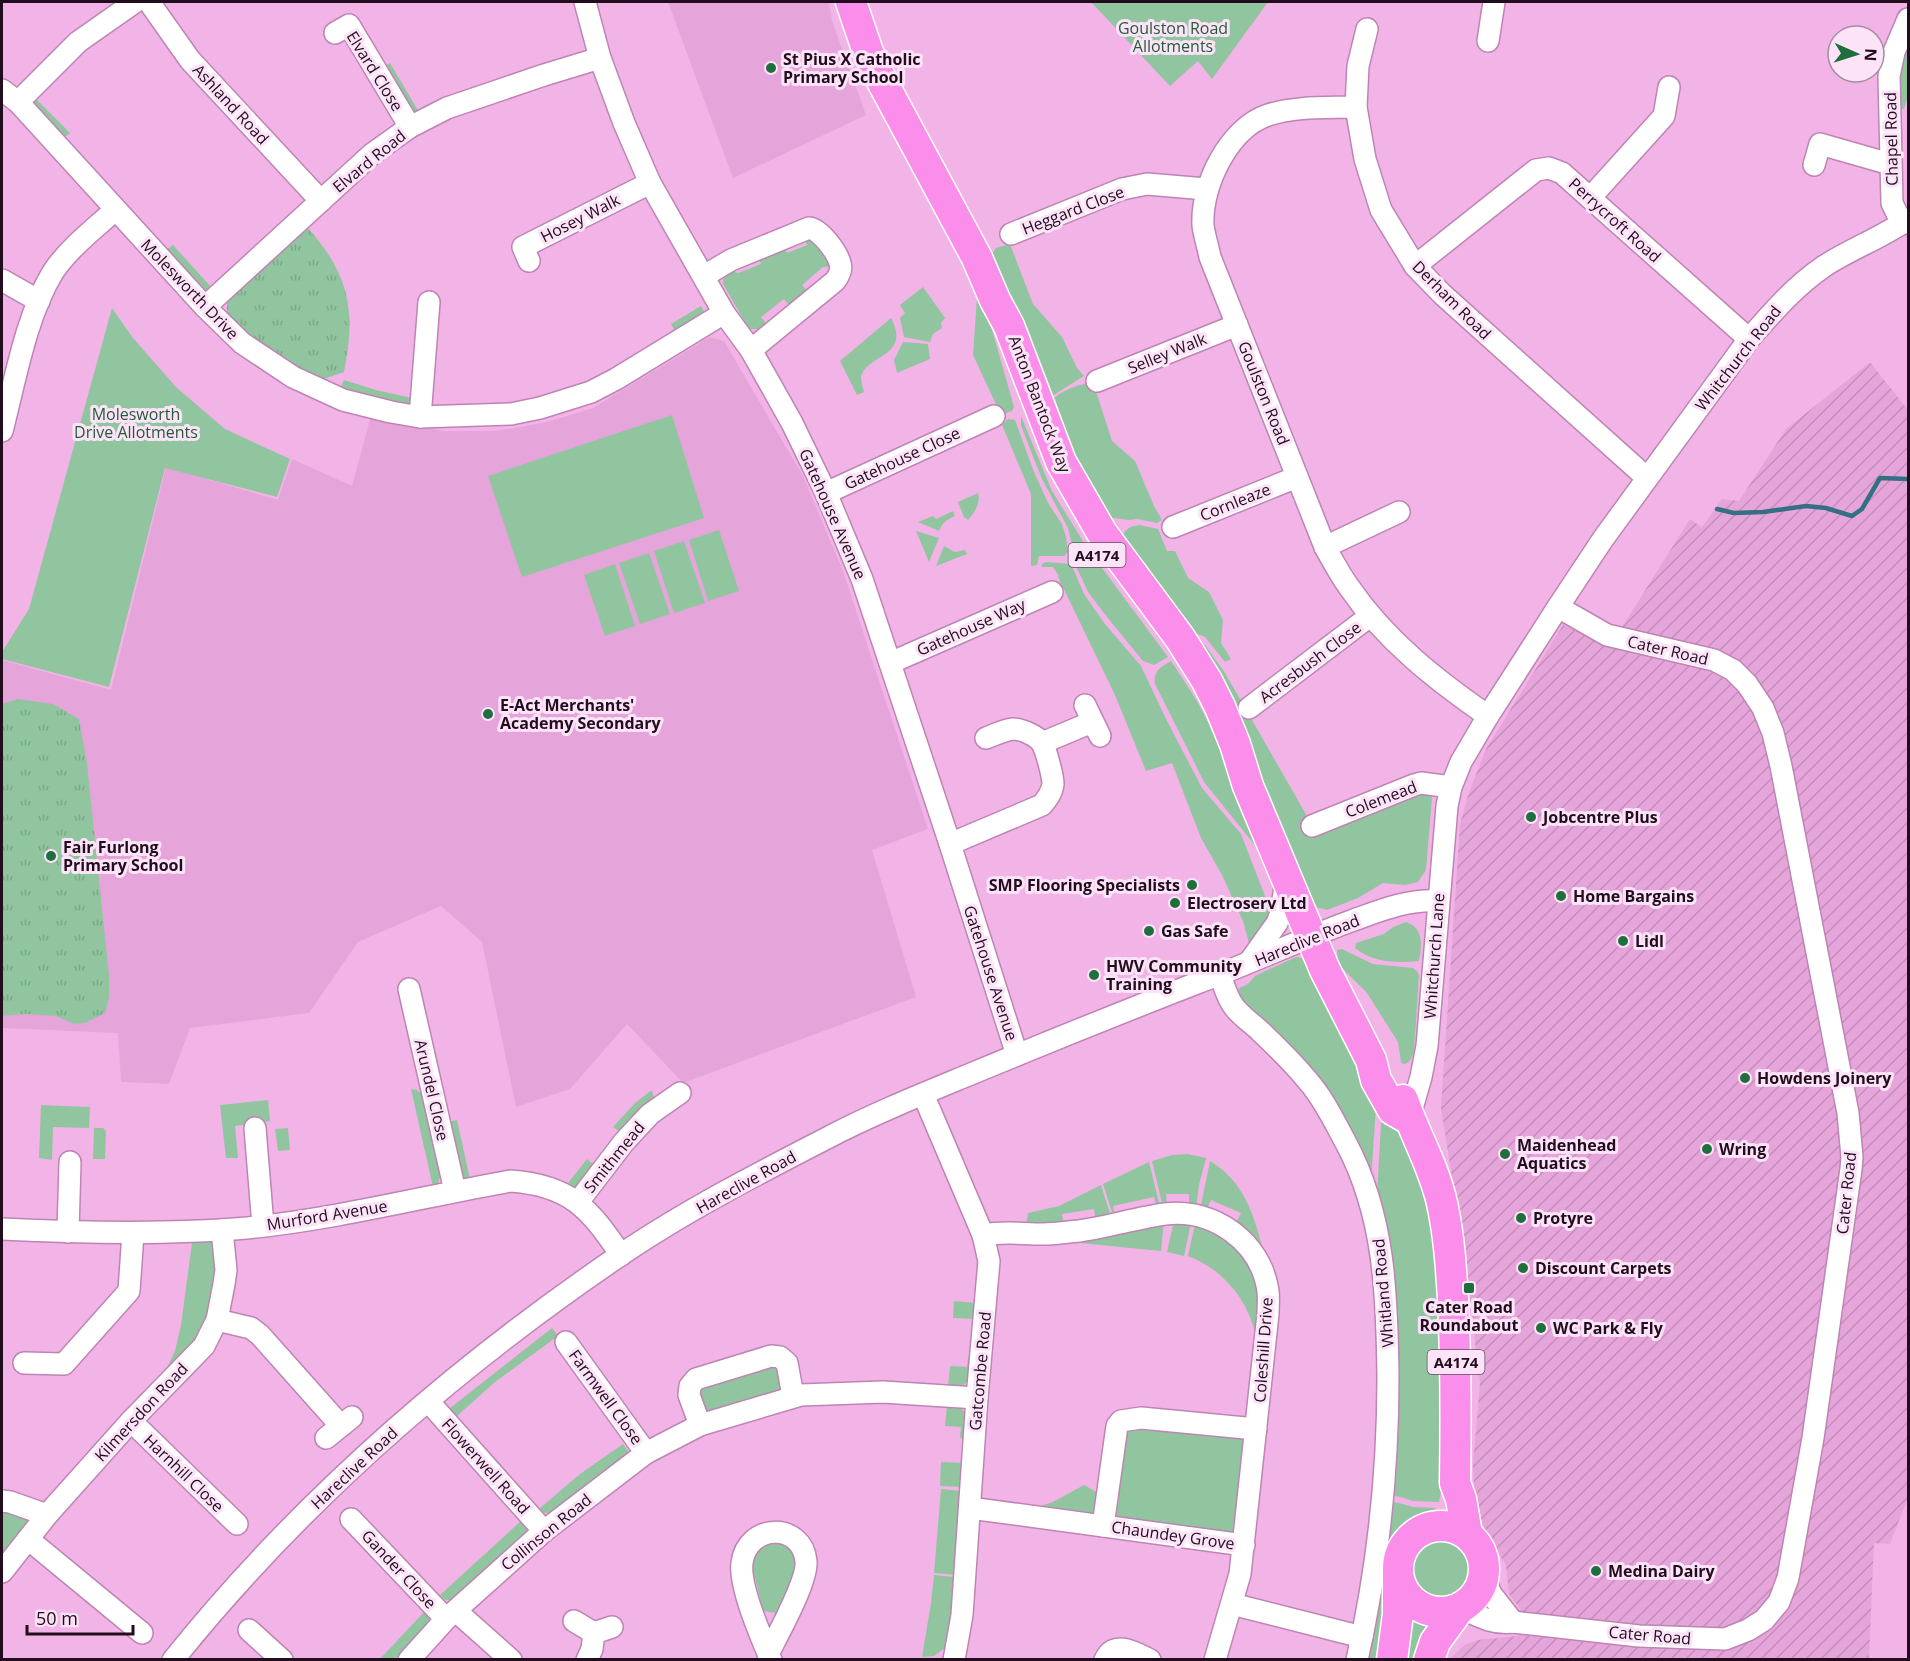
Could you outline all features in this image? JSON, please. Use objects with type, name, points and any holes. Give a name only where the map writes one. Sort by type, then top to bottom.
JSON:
[{"type":"highway","name":"Anton Bantock Way","points":[[851,2],[868,52],[884,85],[978,258],[995,300],[1003,338],[1024,411],[1053,484],[1091,547],[1173,656],[1206,709],[1248,786],[1310,937]]},
{"type":"highway","name":"A4174","points":[[1310,937],[1371,1060],[1389,1074],[1402,1099],[1433,1172],[1442,1201],[1449,1242],[1456,1362],[1455,1483],[1461,1499],[1467,1534]]},
{"type":"highway","name":"A4174","points":[[1432,1527],[1455,1483]]},
{"type":"highway","points":[[1392,1659],[1398,1614],[1398,1576],[1398,1566],[1400,1555],[1408,1541],[1418,1532],[1432,1527],[1457,1528],[1474,1541],[1484,1564],[1484,1578],[1479,1590],[1471,1600],[1449,1612],[1436,1612],[1423,1608],[1411,1600],[1401,1586],[1398,1576]]},
{"type":"highway","points":[[1429,1659],[1435,1642],[1460,1608]]},
{"type":"street","points":[[10,96],[78,42],[135,2]]},
{"type":"street","name":"Ashland Road","points":[[149,2],[190,60],[321,201]]},
{"type":"street","name":"Gatehouse Avenue","points":[[585,2],[600,58],[624,123],[650,183],[724,313],[751,350],[792,423],[826,493],[862,579],[1017,1055]]},
{"type":"street","points":[[1488,41],[1494,2]]},
{"type":"street","name":"Chapel Road","points":[[1905,222],[1892,203],[1891,64],[1908,19]]},
{"type":"street","name":"Elvard Close","points":[[348,26],[410,127]]},
{"type":"street","name":"Derham Road","points":[[1367,29],[1358,66],[1356,107],[1365,159],[1381,210],[1414,266],[1442,294],[1647,478]]},
{"type":"street","name":"Elvard Road","points":[[205,308],[372,154],[410,127],[447,108],[600,58]]},
{"type":"street","points":[[1590,198],[1664,116],[1670,87]]},
{"type":"street","name":"Molesworth Drive","points":[[10,96],[205,308],[242,343],[293,377],[343,400],[420,417],[511,414],[591,392],[724,313]]},
{"type":"street","name":"Goulston Road","points":[[1356,107],[1296,109],[1266,116],[1242,131],[1220,159],[1206,189],[1203,224],[1210,257],[1325,547],[1348,587],[1370,616],[1411,658],[1445,687],[1488,716]]},
{"type":"street","points":[[1814,165],[1820,144],[1890,164]]},
{"type":"street","name":"Perrycroft Road","points":[[1414,266],[1536,170],[1550,168],[1562,172],[1749,339]]},
{"type":"street","name":"Hosey Walk","points":[[523,248],[650,183]]},
{"type":"street","name":"Heggard Close","points":[[1011,234],[1122,189],[1147,184],[1206,189]]},
{"type":"street","points":[[2,426],[30,324],[53,272],[70,251],[115,210]]},
{"type":"street","name":"Whitchurch Road","points":[[1647,478],[1749,339],[1775,309],[1824,267],[1905,222]]},
{"type":"street","points":[[704,276],[731,260],[809,228],[815,229],[825,238],[840,263],[839,275],[835,281],[751,350]]},
{"type":"street","points":[[2,280],[39,301]]},
{"type":"street","points":[[420,417],[429,302]]},
{"type":"street","name":"Selley Walk","points":[[1096,381],[1237,325]]},
{"type":"street","name":"Gatehouse Close","points":[[826,493],[982,416]]},
{"type":"street","name":"Cornleaze","points":[[1173,526],[1297,477]]},
{"type":"street","name":"Whitchurch Lane","points":[[1409,1119],[1427,1046],[1444,823],[1451,787],[1461,762],[1488,716],[1603,539],[1647,478]]},
{"type":"street","points":[[1325,547],[1399,512]]},
{"type":"street","name":"Gatehouse Way","points":[[890,663],[1052,592]]},
{"type":"street","name":"Cater Road","points":[[1460,1608],[1501,1624],[1513,1622],[1640,1636],[1725,1639],[1748,1630],[1764,1620],[1779,1602],[1788,1578],[1813,1438],[1852,1157],[1848,1113],[1781,766],[1773,733],[1763,708],[1747,684],[1733,670],[1714,660],[1607,635],[1558,607]]},
{"type":"street","name":"Acresbush Close","points":[[1249,708],[1370,616]]},
{"type":"street","points":[[1042,743],[1092,721]]},
{"type":"street","points":[[950,844],[1042,805],[1048,798],[1053,784],[1042,743],[1026,732],[1012,729],[986,738]]},
{"type":"street","name":"Colemead","points":[[1312,826],[1421,783],[1451,787]]},
{"type":"street","points":[[1248,964],[1277,923],[1281,913],[1286,880]]},
{"type":"street","name":"Hareclive Road","points":[[173,1659],[277,1542],[342,1477],[428,1401],[534,1316],[621,1255],[706,1202],[823,1140],[922,1094],[1310,937],[1397,905],[1438,900]]},
{"type":"street","name":"Whitland Road","points":[[1220,975],[1234,1007],[1311,1083],[1361,1174],[1368,1191],[1380,1239],[1385,1279],[1388,1342],[1387,1443],[1377,1554],[1357,1659]]},
{"type":"street","name":"Arundel Close","points":[[409,989],[455,1191]]},
{"type":"street","name":"Smithmead","points":[[579,1202],[624,1142],[668,1094]]},
{"type":"street","name":"Gatcombe Road","points":[[922,1094],[983,1235],[989,1261],[962,1615],[954,1659]]},
{"type":"street","points":[[255,1128],[263,1226]]},
{"type":"street","points":[[68,1232],[70,1162]]},
{"type":"street","name":"Murford Avenue","points":[[2,1229],[133,1233],[222,1230],[357,1212],[510,1181],[531,1182],[554,1189],[579,1202],[598,1222],[621,1255]]},
{"type":"street","name":"Coleshill Drive","points":[[983,1235],[1008,1232],[1062,1233],[1165,1214],[1185,1213],[1221,1224],[1237,1235],[1255,1255],[1263,1270],[1268,1292],[1268,1314],[1240,1574],[1215,1659]]},
{"type":"street","name":"Kilmersdon Road","points":[[2,1572],[47,1515],[131,1421],[204,1346],[217,1320],[226,1270],[222,1230]]},
{"type":"street","points":[[24,1363],[64,1364],[129,1292],[133,1233]]},
{"type":"street","points":[[217,1320],[251,1328],[260,1335],[340,1427]]},
{"type":"street","name":"Farmwell Close","points":[[566,1342],[646,1453]]},
{"type":"street","points":[[700,1425],[689,1395],[690,1386],[696,1378],[771,1356],[780,1357],[787,1363],[793,1396]]},
{"type":"street","name":"Collinson Road","points":[[409,1659],[451,1615],[544,1531],[646,1453],[700,1425],[793,1396],[883,1392],[977,1398]]},
{"type":"street","name":"Flowerwell Road","points":[[428,1401],[544,1531]]},
{"type":"street","name":"Chaundey Grove","points":[[1103,1526],[1117,1426],[1121,1421],[1141,1418],[1256,1430]]},
{"type":"street","name":"Harnhill Close","points":[[131,1421],[237,1524]]},
{"type":"street","points":[[2,1501],[47,1515]]},
{"type":"street","name":"Chaundey Grove","points":[[970,1508],[1244,1545]]},
{"type":"street","name":"Gander Close","points":[[351,1519],[451,1615],[511,1659]]},
{"type":"street","points":[[779,1532],[801,1545],[806,1561],[805,1577],[770,1657],[757,1627],[741,1565],[744,1551],[753,1540],[765,1533],[779,1532]]},
{"type":"street","points":[[28,1539],[142,1634]]},
{"type":"street","points":[[1484,1578],[1496,1601],[1513,1622]]},
{"type":"street","points":[[1232,1604],[1362,1636]]},
{"type":"street","points":[[574,1621],[603,1630],[587,1659]]},
{"type":"street","points":[[249,1630],[282,1659]]},
{"type":"street","points":[[1105,1659],[1107,1654],[1117,1648],[1124,1648],[1150,1659]]},
{"type":"shaded area","name":"St Pius X Catholic Primary School","points":[[668,2],[829,2],[832,21],[866,115],[733,178]]},
{"type":"shaded area","name":"E-Act Merchants' Academy Secondary","points":[[710,337],[724,341],[803,476],[843,571],[928,829],[872,850],[916,997],[683,1083],[627,1024],[570,1089],[516,1107],[482,942],[441,906],[358,942],[309,1013],[190,1028],[169,1084],[121,1082],[118,1033],[2,1028],[2,660],[111,690],[166,467],[278,500],[292,459],[352,486],[371,416],[443,431],[496,431],[547,422],[593,408]]},
{"type":"shaded area","points":[[1870,362],[1908,410],[1908,1498],[1890,1544],[1874,1543],[1869,1659],[1449,1660],[1464,1645],[1477,1640],[1518,1636],[1521,1610],[1509,1594],[1506,1565],[1486,1533],[1475,1504],[1473,1464],[1480,1383],[1466,1266],[1441,1108],[1460,824],[1469,792],[1486,749],[1563,625],[1610,646],[1690,519],[1702,527],[1722,499],[1739,501],[1786,429]]},
{"type":"green space","name":"Goulston Road Allotments","points":[[1091,2],[1268,2],[1212,79],[1198,61],[1170,86]]},
{"type":"green space","points":[[1908,41],[1908,96],[1904,109],[1898,108],[1898,82],[1900,66]]},
{"type":"green space","points":[[390,63],[419,112],[412,115],[380,69]]},
{"type":"green space","points":[[35,98],[70,133],[61,140],[31,101]]},
{"type":"green space","points":[[309,229],[323,246],[341,279],[349,313],[348,351],[344,372],[321,380],[289,363],[227,317],[227,300],[303,230]]},
{"type":"green space","points":[[815,233],[835,266],[823,267],[802,285],[809,293],[791,308],[784,299],[761,317],[768,326],[761,329],[749,329],[723,284],[724,273],[729,270],[738,273],[761,264],[757,254],[782,243],[787,253],[807,245],[803,235]]},
{"type":"green space","points":[[1010,244],[1033,304],[1062,337],[1077,368],[1084,376],[1052,396],[1047,394],[1007,287],[992,254],[996,248]]},
{"type":"green space","points":[[173,245],[212,288],[208,293],[202,292],[166,250]]},
{"type":"green space","points":[[923,287],[945,318],[941,323],[942,328],[933,334],[930,342],[904,337],[900,318],[905,313],[900,305]]},
{"type":"green space","points":[[977,298],[980,298],[987,312],[1014,407],[1012,411],[1001,415],[973,355]]},
{"type":"green space","points":[[701,306],[707,316],[677,335],[671,324]]},
{"type":"green space","name":"Molesworth Drive Allotments","points":[[112,308],[133,338],[176,387],[225,429],[290,459],[277,497],[165,468],[109,687],[2,659],[2,652],[29,609]]},
{"type":"green space","points":[[891,318],[896,331],[896,341],[892,348],[864,370],[861,378],[864,392],[857,395],[840,361]]},
{"type":"green space","points":[[903,342],[928,344],[930,359],[897,373],[894,360]]},
{"type":"green space","points":[[344,380],[413,400],[409,408],[340,389]]},
{"type":"green space","points":[[1093,382],[1112,441],[1135,461],[1162,520],[1157,523],[1113,518],[1103,513],[1088,488],[1050,404],[1063,392]]},
{"type":"green space","points":[[672,415],[704,518],[522,577],[488,476]]},
{"type":"green space","points":[[1021,416],[1052,491],[1086,546],[1081,549],[1073,549],[1068,528],[1042,479],[1032,454],[1021,425]]},
{"type":"green space","points":[[1008,419],[1015,420],[1034,472],[1048,503],[1062,524],[1066,537],[1068,552],[1064,556],[1039,556],[1037,565],[1031,566],[1031,494],[1002,425]]},
{"type":"green space","points":[[978,493],[977,507],[968,520],[964,517],[958,502]]},
{"type":"green space","points":[[953,511],[955,516],[945,522],[939,531],[918,522],[933,516],[936,519]]},
{"type":"green space","points":[[1140,525],[1158,529],[1167,551],[1175,551],[1188,578],[1209,592],[1223,620],[1221,643],[1231,659],[1225,662],[1205,637],[1192,632],[1122,537],[1129,528]]},
{"type":"green space","points":[[719,530],[739,591],[708,601],[689,540]]},
{"type":"green space","points":[[916,531],[939,538],[929,562]]},
{"type":"green space","points":[[684,541],[705,603],[674,613],[654,551]]},
{"type":"green space","points":[[944,546],[955,552],[965,550],[967,554],[936,566]]},
{"type":"green space","points":[[649,553],[670,614],[640,624],[619,563]]},
{"type":"green space","points":[[1091,553],[1168,657],[1154,665],[1143,661],[1088,592],[1076,566]]},
{"type":"green space","points":[[1043,563],[1071,564],[1084,594],[1105,624],[1141,666],[1202,788],[1241,834],[1270,909],[1267,924],[1257,938],[1249,943],[1243,921],[1222,875],[1201,838],[1172,763],[1146,771],[1115,695],[1059,576],[1053,567],[1041,567]]},
{"type":"green space","points":[[615,564],[635,626],[605,636],[584,575]]},
{"type":"green space","points":[[1205,645],[1225,673],[1315,830],[1426,787],[1432,798],[1426,870],[1418,882],[1405,885],[1383,883],[1358,898],[1327,910],[1315,907],[1234,710],[1202,646]]},
{"type":"green space","points":[[1171,661],[1197,701],[1229,762],[1258,849],[1204,782],[1155,684],[1161,667]]},
{"type":"green space","name":"Fair Furlong Primary School","points":[[18,699],[53,704],[79,719],[87,763],[109,976],[109,998],[105,1013],[85,1023],[74,1024],[56,1016],[25,1014],[2,1016],[2,704]]},
{"type":"green space","points":[[1406,922],[1416,928],[1419,933],[1421,943],[1419,961],[1394,962],[1377,959],[1355,948],[1356,943],[1384,934],[1393,927]]},
{"type":"green space","points":[[1342,949],[1373,964],[1413,968],[1417,971],[1419,976],[1414,1051],[1407,1063],[1401,1062],[1398,1042],[1367,993],[1338,964],[1337,950]]},
{"type":"green space","points":[[1296,957],[1302,958],[1307,963],[1344,1040],[1379,1104],[1376,1106],[1371,1181],[1245,1009],[1238,994],[1239,988],[1248,984],[1255,976]]},
{"type":"green space","points":[[411,1089],[422,1091],[442,1177],[438,1185],[433,1187]]},
{"type":"green space","points":[[652,1090],[654,1100],[623,1134],[613,1127],[635,1103]]},
{"type":"green space","points":[[268,1100],[270,1121],[235,1126],[238,1158],[226,1158],[220,1105]]},
{"type":"green space","points":[[41,1105],[90,1107],[89,1128],[53,1127],[52,1160],[39,1158]]},
{"type":"green space","points":[[1386,1107],[1419,1180],[1431,1227],[1437,1264],[1443,1375],[1442,1487],[1439,1502],[1413,1501],[1387,1495],[1377,1193],[1382,1108]]},
{"type":"green space","points":[[457,1120],[470,1179],[466,1181],[461,1179],[449,1122]]},
{"type":"green space","points":[[94,1128],[103,1128],[106,1131],[105,1159],[93,1159]]},
{"type":"green space","points":[[288,1128],[290,1150],[278,1151],[275,1129]]},
{"type":"green space","points":[[1188,1154],[1206,1158],[1196,1208],[1189,1207],[1189,1194],[1166,1194],[1167,1206],[1163,1207],[1152,1161],[1172,1155]]},
{"type":"green space","points":[[587,1159],[598,1168],[578,1190],[568,1183]]},
{"type":"green space","points":[[1210,1161],[1230,1177],[1245,1198],[1262,1246],[1256,1248],[1235,1225],[1241,1213],[1211,1200],[1206,1211],[1200,1210]]},
{"type":"green space","points":[[1149,1162],[1160,1207],[1157,1208],[1154,1197],[1113,1206],[1114,1218],[1103,1184]]},
{"type":"green space","points":[[1101,1185],[1111,1217],[1096,1222],[1094,1209],[1062,1214],[1064,1226],[1026,1226],[1028,1213],[1059,1206]]},
{"type":"green space","points":[[1174,1221],[1191,1223],[1184,1256],[1167,1252]]},
{"type":"green space","points":[[1164,1222],[1161,1251],[1080,1243],[1080,1240]]},
{"type":"green space","points":[[1195,1224],[1213,1229],[1247,1258],[1261,1294],[1260,1330],[1255,1332],[1246,1307],[1231,1286],[1212,1268],[1188,1256]]},
{"type":"green space","points":[[211,1241],[220,1252],[207,1329],[165,1372],[175,1351],[181,1325],[192,1243]]},
{"type":"green space","points":[[954,1301],[975,1303],[974,1319],[953,1318]]},
{"type":"green space","points":[[552,1328],[558,1336],[495,1382],[456,1417],[450,1408]]},
{"type":"green space","points":[[968,1357],[972,1357],[970,1376],[966,1383],[948,1386],[950,1366],[967,1367]]},
{"type":"green space","points":[[771,1365],[778,1366],[782,1391],[715,1415],[701,1411],[699,1389],[705,1385]]},
{"type":"green space","points":[[947,1405],[958,1406],[967,1414],[966,1438],[960,1438],[961,1427],[945,1426]]},
{"type":"green space","points":[[1148,1423],[1152,1430],[1229,1437],[1240,1432],[1245,1437],[1235,1531],[1229,1534],[1111,1518],[1121,1432]]},
{"type":"green space","points":[[623,1444],[628,1451],[626,1457],[555,1511],[545,1513],[539,1509],[580,1474]]},
{"type":"green space","points":[[941,1462],[963,1463],[961,1487],[940,1486]]},
{"type":"green space","points":[[1084,1485],[1100,1494],[1094,1517],[1034,1508],[1053,1502]]},
{"type":"green space","points":[[941,1489],[962,1491],[956,1575],[934,1573]]},
{"type":"green space","points":[[1387,1501],[1413,1507],[1436,1508],[1429,1517],[1399,1533],[1387,1554],[1380,1659],[1361,1660]]},
{"type":"green space","points":[[2,1507],[36,1515],[2,1562]]},
{"type":"green space","points":[[522,1520],[527,1527],[526,1535],[452,1600],[445,1600],[440,1595]]},
{"type":"green space","points":[[1441,1534],[1454,1537],[1466,1544],[1473,1556],[1476,1569],[1473,1582],[1466,1594],[1454,1601],[1441,1604],[1428,1601],[1416,1594],[1409,1582],[1406,1569],[1409,1556],[1416,1544],[1428,1537]]},
{"type":"green space","points":[[778,1539],[802,1559],[776,1613],[763,1611],[755,1577],[749,1573],[754,1549]]},
{"type":"green space","points":[[934,1575],[955,1577],[952,1613],[945,1648],[934,1656],[922,1657],[931,1603]]},
{"type":"green space","points":[[1406,1607],[1425,1616],[1446,1621],[1420,1659],[1400,1660]]},
{"type":"green space","points":[[426,1610],[430,1615],[430,1621],[395,1659],[379,1660]]},
{"type":"waterway","points":[[1717,509],[1734,513],[1763,512],[1806,506],[1826,508],[1852,516],[1862,509],[1880,478],[1908,479]]},
{"type":"place","name":"St Pius X Catholic Primary School","points":[[771,68]]},
{"type":"place","name":"E-Act Merchants' Academy Secondary","points":[[488,714]]},
{"type":"place","name":"Jobcentre Plus","points":[[1531,817]]},
{"type":"place","name":"Fair Furlong Primary School","points":[[51,856]]},
{"type":"place","name":"SMP Flooring Specialists","points":[[1192,885]]},
{"type":"place","name":"Home Bargains","points":[[1561,896]]},
{"type":"place","name":"Electroserv Ltd","points":[[1175,903]]},
{"type":"place","name":"Gas Safe","points":[[1149,931]]},
{"type":"place","name":"Lidl","points":[[1623,941]]},
{"type":"place","name":"HWV Community Training","points":[[1094,975]]},
{"type":"place","name":"Howdens Joinery","points":[[1745,1078]]},
{"type":"place","name":"Wring","points":[[1707,1149]]},
{"type":"place","name":"Maidenhead Aquatics","points":[[1505,1154]]},
{"type":"place","name":"Protyre","points":[[1521,1218]]},
{"type":"place","name":"Discount Carpets","points":[[1523,1268]]},
{"type":"place","name":"Cater Road Roundabout","points":[[1469,1288]]},
{"type":"place","name":"WC Park & Fly","points":[[1541,1328]]},
{"type":"place","name":"Medina Dairy","points":[[1596,1571]]}]
